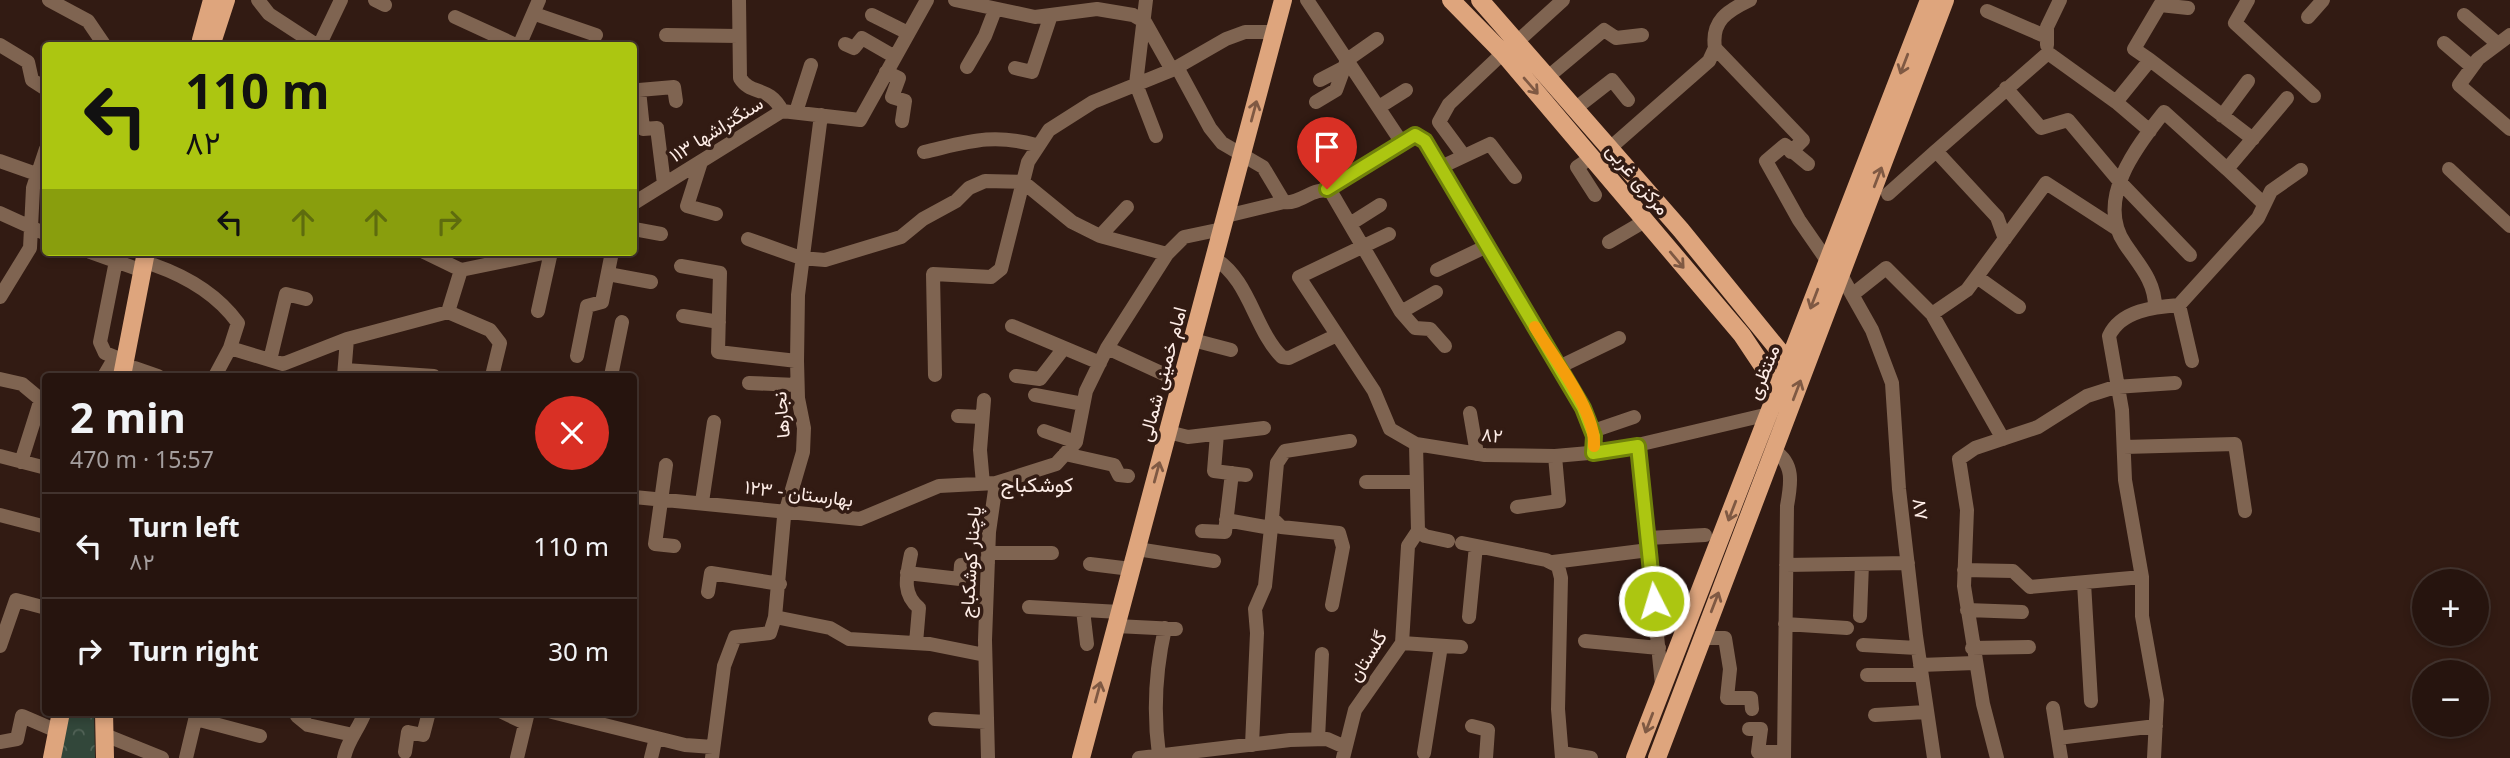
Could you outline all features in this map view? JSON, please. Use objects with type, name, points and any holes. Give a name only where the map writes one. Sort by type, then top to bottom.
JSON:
[{"type":"main road","points":[[207,38],[212,0]]},
{"type":"main road","points":[[207,38],[226,0]]},
{"type":"main road","name":"امام خمینی شمالی","points":[[1081,758],[1283,0]]},
{"type":"main road","name":"مرکزی غربی","points":[[1451,0],[1503,53],[1742,335],[1772,380],[1776,396]]},
{"type":"main road","name":"مرکزی غربی","points":[[1480,0],[1549,76],[1790,364]]},
{"type":"main road","name":"منتظری","points":[[1657,758],[1773,450],[1929,0]]},
{"type":"main road","name":"منتظری","points":[[1635,758],[1776,396],[1834,268],[1945,0]]},
{"type":"main road","points":[[126,368],[150,260]]},
{"type":"main road","points":[[52,758],[60,716]]},
{"type":"main road","points":[[104,716],[105,757]]},
{"type":"street","points":[[49,0],[88,21],[102,42]]},
{"type":"street","points":[[258,0],[269,14],[312,42]]},
{"type":"street","points":[[320,42],[341,0]]},
{"type":"street","points":[[739,0],[740,78],[750,88],[771,95],[789,111],[860,120],[927,0]]},
{"type":"street","points":[[955,0],[995,10],[1046,15],[1119,5],[1145,22],[1222,143],[1263,167],[1284,202]]},
{"type":"street","points":[[1015,68],[1032,72],[1046,15],[1042,0]]},
{"type":"street","points":[[1146,0],[1136,84],[1156,136]]},
{"type":"street","points":[[1307,0],[1346,64],[1402,143]]},
{"type":"street","points":[[1518,41],[1563,0]]},
{"type":"street","points":[[1610,148],[1709,61],[1715,48],[1716,26],[1730,4],[1750,0]]},
{"type":"street","points":[[2048,54],[2047,27],[2060,0]]},
{"type":"street","points":[[2248,0],[2235,23],[2314,96]]},
{"type":"street","points":[[2308,17],[2323,0]]},
{"type":"street","points":[[2188,8],[2160,5],[2134,49],[2253,139]]},
{"type":"street","points":[[520,42],[537,7],[596,35]]},
{"type":"street","points":[[967,67],[985,36],[995,10]]},
{"type":"street","points":[[1987,11],[2047,37]]},
{"type":"street","points":[[872,15],[908,33]]},
{"type":"street","points":[[2464,15],[2498,44]]},
{"type":"street","points":[[455,17],[509,42]]},
{"type":"street","points":[[1549,76],[1604,30],[1616,38],[1642,35]]},
{"type":"street","points":[[934,375],[933,274],[991,277],[1000,270],[1023,181],[1037,145],[1059,122],[1136,84],[1175,69],[1226,39],[1245,32],[1275,32]]},
{"type":"street","points":[[666,35],[739,36]]},
{"type":"street","points":[[2510,35],[2472,67],[2459,85],[2510,128]]},
{"type":"street","points":[[845,44],[854,48],[862,38],[895,57]]},
{"type":"street","points":[[1320,80],[1346,64],[1377,39]]},
{"type":"street","points":[[2444,43],[2472,67]]},
{"type":"street","points":[[0,45],[29,62],[32,80],[42,86]]},
{"type":"street","points":[[1715,48],[1803,140],[1791,152],[1808,164]]},
{"type":"street","points":[[1464,156],[1439,122],[1449,104],[1503,53]]},
{"type":"street","points":[[1888,194],[2048,54]]},
{"type":"street","points":[[2048,54],[2116,102],[2150,131]]},
{"type":"street","points":[[2116,102],[2150,60]]},
{"type":"street","points":[[1316,103],[1336,90],[1346,64]]},
{"type":"street","points":[[789,111],[811,65]]},
{"type":"street","points":[[886,72],[899,78],[892,97],[905,101],[902,121]]},
{"type":"street","points":[[1576,108],[1612,80],[1628,100]]},
{"type":"street","points":[[2222,116],[2248,80]]},
{"type":"street","points":[[664,184],[657,128],[643,129],[639,90],[674,87],[676,101]]},
{"type":"street","points":[[2006,88],[2041,128],[2068,120],[2120,182],[2190,255]]},
{"type":"street","points":[[1379,107],[1406,90]]},
{"type":"street","points":[[2227,169],[2287,99]]},
{"type":"street","name":"سنگتراشها ۱۱۳","points":[[637,200],[789,111]]},
{"type":"street","points":[[2117,229],[2116,191],[2164,112],[2263,203]]},
{"type":"street","name":"نجارها","points":[[775,617],[780,584],[780,549],[786,512],[803,452],[804,428],[797,385],[801,258],[821,115]]},
{"type":"street","points":[[1044,431],[1076,442],[1083,404],[1107,348],[1167,254],[1184,237],[1327,189],[1415,135],[1425,141],[1559,368],[1593,431],[1593,453]]},
{"type":"street","points":[[924,152],[971,139],[999,137],[1037,145]]},
{"type":"street","points":[[1441,167],[1490,144],[1515,177]]},
{"type":"street","name":"۸۷","points":[[1791,152],[1785,145],[1766,162],[1799,220],[1852,295],[1885,358],[1892,383],[1899,489],[1917,648],[1934,758]]},
{"type":"street","points":[[1936,151],[1997,217],[2005,239]]},
{"type":"street","points":[[1592,157],[1577,166],[1595,195]]},
{"type":"street","points":[[0,161],[41,176],[33,188],[30,247],[0,297]]},
{"type":"street","points":[[701,162],[687,206],[716,214]]},
{"type":"street","points":[[2449,169],[2510,226]]},
{"type":"street","points":[[2154,758],[2157,700],[2142,616],[2142,578],[2125,480],[2122,410],[2115,387],[2109,343],[2111,331],[2142,309],[2179,305],[2258,218],[2271,191],[2301,170]]},
{"type":"street","points":[[748,239],[801,258],[825,260],[901,237],[923,219],[956,201],[969,187],[985,181],[1023,181],[1072,222],[1100,236],[1167,254]]},
{"type":"street","points":[[1932,314],[1967,290],[2046,183],[2117,229],[2151,283],[2155,307]]},
{"type":"street","points":[[1327,189],[1401,312],[1415,328],[1430,329],[1445,346]]},
{"type":"street","points":[[1350,224],[1380,205]]},
{"type":"street","points":[[1100,236],[1127,207]]},
{"type":"street","points":[[0,213],[42,232]]},
{"type":"street","points":[[1609,243],[1645,221]]},
{"type":"street","points":[[637,230],[662,234]]},
{"type":"street","points":[[1363,246],[1389,234]]},
{"type":"street","name":"۸۲","points":[[1363,246],[1299,277],[1374,391],[1390,429],[1416,444],[1477,454],[1555,456],[1593,453],[1638,446],[1769,414]]},
{"type":"street","points":[[1437,270],[1487,246]]},
{"type":"street","points":[[102,256],[116,261],[150,260],[180,274],[224,303],[238,323],[230,348],[217,373]]},
{"type":"street","points":[[442,256],[471,263],[500,257]]},
{"type":"street","points":[[538,311],[549,256]]},
{"type":"street","points":[[577,356],[587,306],[602,302],[611,256]]},
{"type":"street","points":[[1214,258],[1230,271],[1241,287],[1282,357],[1289,358],[1337,335]]},
{"type":"street","points":[[116,261],[100,342],[105,353],[126,368],[146,373]]},
{"type":"street","points":[[448,312],[471,263]]},
{"type":"street","points":[[681,266],[720,273],[718,352],[797,361]]},
{"type":"street","points":[[1852,295],[1886,268],[1932,314],[2003,439]]},
{"type":"street","points":[[607,274],[651,282]]},
{"type":"street","points":[[1977,276],[2020,307]]},
{"type":"street","points":[[1401,312],[1436,292]]},
{"type":"street","points":[[270,360],[286,294],[306,299]]},
{"type":"street","points":[[2179,305],[2192,361]]},
{"type":"street","points":[[230,348],[283,364],[347,339],[448,312],[490,330],[500,343],[493,373]]},
{"type":"street","points":[[683,316],[719,322]]},
{"type":"street","points":[[612,373],[622,322]]},
{"type":"street","points":[[1012,326],[1100,363]]},
{"type":"street","points":[[1559,368],[1619,338]]},
{"type":"street","points":[[345,373],[347,339]]},
{"type":"street","points":[[1193,340],[1231,350]]},
{"type":"street","points":[[1016,376],[1040,379],[1064,348]]},
{"type":"street","points":[[1107,348],[1181,382]]},
{"type":"street","points":[[0,379],[22,384],[42,402]]},
{"type":"street","points":[[749,383],[797,385]]},
{"type":"street","points":[[1997,758],[1975,663],[1967,610],[1964,570],[1967,510],[1959,459],[1975,448],[2038,427],[2087,396],[2115,387],[2175,383]]},
{"type":"street","points":[[1035,396],[1083,404]]},
{"type":"street","points":[[984,400],[980,450],[989,484]]},
{"type":"street","points":[[21,462],[42,406]]},
{"type":"street","points":[[1470,413],[1477,454]]},
{"type":"street","points":[[958,416],[982,417]]},
{"type":"street","points":[[1593,431],[1634,416]]},
{"type":"street","points":[[702,502],[715,422]]},
{"type":"street","points":[[1168,432],[1188,437],[1264,428]]},
{"type":"street","points":[[1202,531],[1225,532],[1239,474],[1214,471],[1217,434]]},
{"type":"street","points":[[1245,750],[1257,633],[1255,609],[1265,586],[1277,463],[1285,451],[1350,441]]},
{"type":"street","name":"پاچنار کوشکباج","points":[[988,758],[985,655],[989,484],[1056,464],[1076,442]]},
{"type":"street","points":[[1416,444],[1418,531],[1425,536],[1553,562],[1705,535]]},
{"type":"street","points":[[2124,447],[2235,444],[2245,512]]},
{"type":"street","points":[[1638,446],[1662,689]]},
{"type":"street","points":[[1749,729],[1761,729],[1758,752],[1784,755],[1786,565],[1791,473],[1783,456],[1773,450]]},
{"type":"street","points":[[1065,454],[1114,465],[1119,475],[1128,476]]},
{"type":"street","points":[[0,456],[42,467]]},
{"type":"street","points":[[1517,508],[1559,502],[1555,456]]},
{"type":"street","points":[[666,465],[655,544],[674,547]]},
{"type":"street","points":[[1366,482],[1417,482]]},
{"type":"street","name":"بهارستان - ۱۲۳","points":[[637,497],[860,519],[939,486],[989,484]]},
{"type":"street","points":[[0,515],[42,526]]},
{"type":"street","points":[[1226,520],[1272,523],[1281,527],[1339,533],[1343,547],[1332,605]]},
{"type":"street","name":"گلستان","points":[[1344,752],[1354,710],[1402,643],[1408,546],[1418,531]]},
{"type":"street","points":[[1462,543],[1469,617]]},
{"type":"street","points":[[1137,549],[1214,561]]},
{"type":"street","points":[[908,573],[960,579],[961,565],[988,559],[1052,553]]},
{"type":"street","points":[[911,554],[905,584],[910,600],[919,608],[916,643]]},
{"type":"street","points":[[1553,562],[1561,578],[1558,709],[1562,756],[1591,758]]},
{"type":"street","points":[[1786,565],[1908,563]]},
{"type":"street","points":[[1090,564],[1131,569]]},
{"type":"street","points":[[1860,616],[1862,564]]},
{"type":"street","points":[[1964,570],[2013,571],[2029,587],[2142,578]]},
{"type":"street","points":[[708,592],[711,573],[780,584]]},
{"type":"street","points":[[2084,583],[2091,701]]},
{"type":"street","points":[[0,646],[16,600],[42,607]]},
{"type":"street","points":[[1029,607],[1083,610],[1170,629],[1155,688],[1154,720],[1148,757],[1221,753],[1318,739],[1327,739],[1344,752]]},
{"type":"street","points":[[1083,610],[1087,644]]},
{"type":"street","points":[[1967,610],[2022,612]]},
{"type":"street","points":[[568,716],[712,752],[724,666],[735,637],[770,632],[775,617],[830,628],[849,639],[916,643],[985,655]]},
{"type":"street","points":[[1786,624],[1847,628]]},
{"type":"street","points":[[1702,638],[1725,638],[1730,669],[1727,698],[1751,698],[1752,709]]},
{"type":"street","points":[[1585,641],[1658,648]]},
{"type":"street","points":[[1402,643],[1461,648]]},
{"type":"street","points":[[1863,645],[1917,648]]},
{"type":"street","points":[[1424,753],[1441,646]]},
{"type":"street","points":[[1972,648],[2029,647]]},
{"type":"street","points":[[1318,739],[1322,654]]},
{"type":"street","points":[[1867,675],[1975,663]]},
{"type":"street","points":[[2053,708],[2061,758]]},
{"type":"street","points":[[1875,715],[1926,712]]},
{"type":"street","points":[[0,742],[17,739],[22,716],[57,731]]},
{"type":"street","points":[[186,758],[197,716]]},
{"type":"street","points":[[200,716],[260,736]]},
{"type":"street","points":[[297,716],[308,725],[354,735]]},
{"type":"street","points":[[344,758],[346,745],[363,716]]},
{"type":"street","points":[[405,752],[408,732],[423,735],[428,716]]},
{"type":"street","points":[[517,758],[526,718]]},
{"type":"street","points":[[935,719],[986,722]]},
{"type":"street","points":[[1472,726],[1488,730],[1486,758]]},
{"type":"street","points":[[2058,738],[2156,726]]},
{"type":"street","points":[[105,735],[162,758]]},
{"type":"street","points":[[651,758],[656,738]]},
{"type":"green space","points":[[67,716],[94,716],[95,758],[61,758]]},
{"type":"slow traffic","points":[[1535,327],[1583,408],[1594,436],[1594,446]]},
{"type":"district","name":"کوشکباج","points":[[1037,485]]},
{"type":"route","points":[[1327,189],[1415,135],[1425,141],[1583,408],[1594,436],[1593,453],[1638,446],[1654,601]]}]
